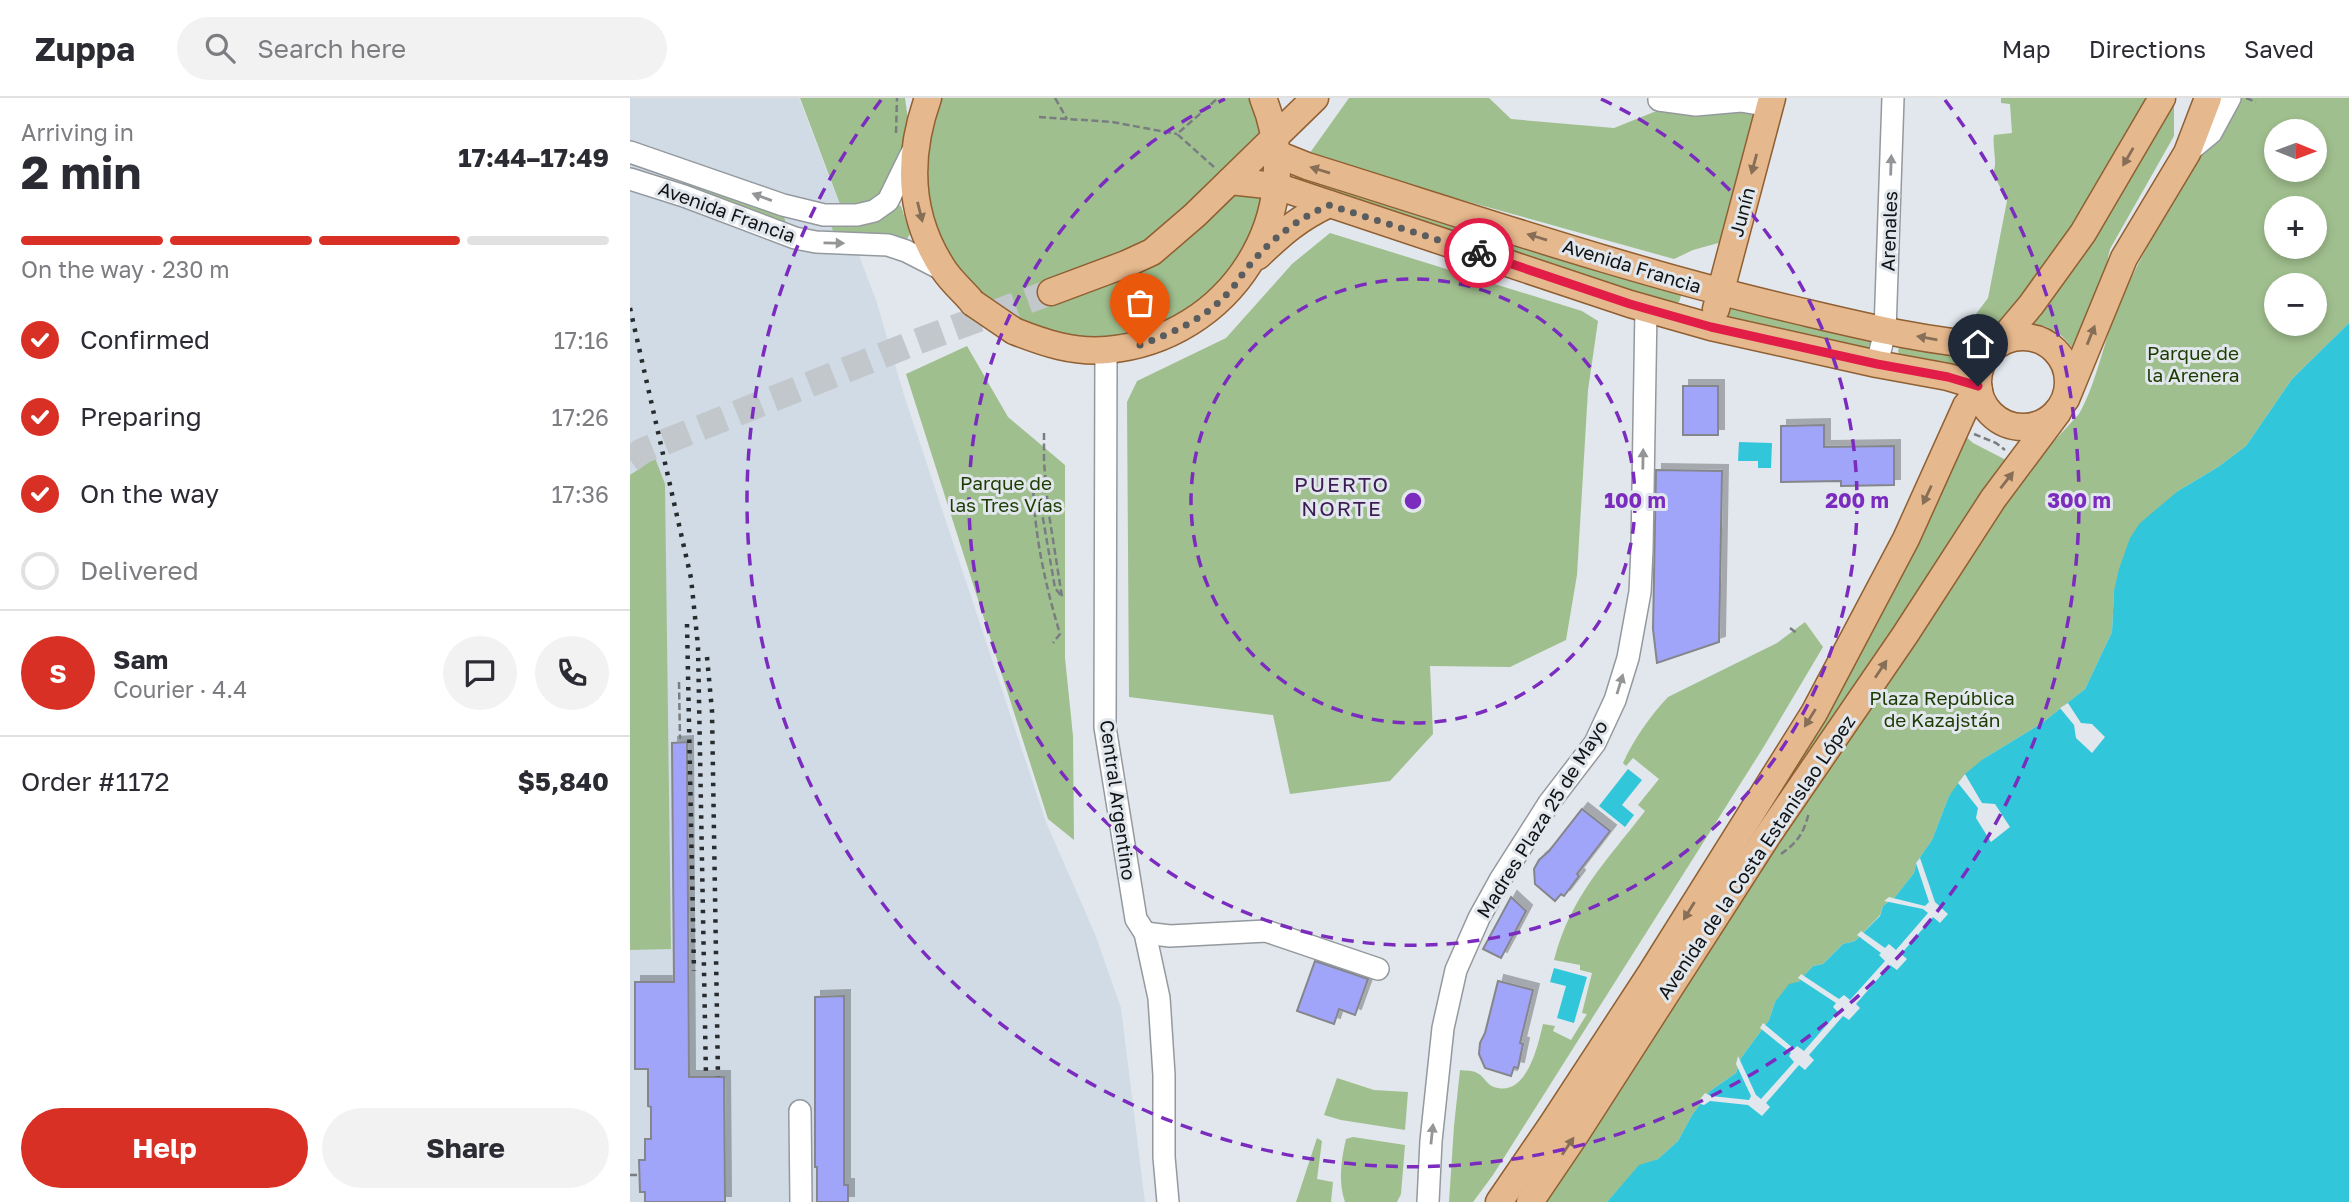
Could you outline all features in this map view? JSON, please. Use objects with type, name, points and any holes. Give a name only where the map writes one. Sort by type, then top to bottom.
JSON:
[{"type":"main road","points":[[914,98],[914,181],[919,212],[929,243],[945,271],[973,303],[1014,331],[1044,343],[1074,349],[1106,350],[1140,345],[1173,333],[1202,315],[1228,292],[1249,265],[1287,228],[1304,215],[1329,205]]},
{"type":"main road","points":[[916,137],[928,98]]},
{"type":"main road","points":[[1249,265],[1261,242],[1276,186],[1276,145],[1263,98]]},
{"type":"main road","points":[[1051,292],[1152,252],[1230,181],[1276,145],[1315,98]]},
{"type":"main road","points":[[1997,344],[2020,337],[2031,337],[2046,342],[2059,352],[2069,383],[2062,405],[2045,422],[2028,427],[2011,426],[1996,418],[1985,406],[1978,388],[1982,364],[1997,344],[2031,304],[2083,233],[2162,98]]},
{"type":"main road","points":[[2187,153],[2188,98]]},
{"type":"main road","name":"Avenida de la Costa Estanislao López","points":[[1530,1202],[1768,835],[1905,635],[1993,499],[2062,405],[2124,258],[2187,153],[2208,98]]},
{"type":"main road","name":"Junín","points":[[1711,327],[1771,102]]},
{"type":"main road","name":"Avenida Francia","points":[[1276,145],[1320,170],[1720,292],[1885,331],[1959,344],[1997,344]]},
{"type":"main road","name":"Avenida Francia","points":[[1230,181],[1276,186],[1711,327],[1948,377],[1978,388]]},
{"type":"main road","points":[[1656,311],[1681,313],[1689,308],[1689,292],[1674,279]]},
{"type":"main road","name":"Avenida de la Costa Estanislao López","points":[[1499,1202],[1651,973],[1814,713],[1906,539],[1966,406],[1978,388]]},
{"type":"street","name":"Arenales","points":[[1877,364],[1885,331],[1893,98]]},
{"type":"street","points":[[2187,153],[2211,133],[2230,98]]},
{"type":"street","points":[[1659,100],[1696,105],[1741,101],[1771,102]]},
{"type":"street","name":"Avenida Francia","points":[[630,152],[783,205],[824,215],[856,215],[874,211],[888,201],[916,137]]},
{"type":"street","name":"Avenida Francia","points":[[630,178],[684,195],[795,238],[816,242],[888,244],[945,271]]},
{"type":"street","name":"Madres Plaza 25 de Mayo","points":[[1428,1202],[1431,1141],[1443,1028],[1456,970],[1479,918],[1500,880],[1549,803],[1595,743],[1615,700],[1628,658],[1640,592],[1656,311]]},
{"type":"street","name":"Central Argentino","points":[[1106,350],[1105,727],[1136,919],[1145,933],[1159,998],[1168,1202]]},
{"type":"street","points":[[1145,933],[1170,936],[1265,931],[1378,969]]},
{"type":"street","points":[[800,1111],[801,1202]]},
{"type":"path","points":[[1055,98],[1067,119]]},
{"type":"path","points":[[1177,134],[1218,98]]},
{"type":"path","points":[[2246,98],[2256,102]]},
{"type":"path","points":[[1039,117],[1112,122],[1177,134],[1230,181]]},
{"type":"path","points":[[1965,431],[1996,443],[2010,454]]},
{"type":"path","points":[[1044,433],[1048,508],[1062,597],[1055,587],[1037,484],[1033,482],[1033,510],[1045,584],[1060,634],[1052,643]]},
{"type":"path","points":[[1790,628],[1798,634]]},
{"type":"path","points":[[679,682],[680,739]]},
{"type":"path","points":[[630,1175],[639,1175]]},
{"type":"shaded area","points":[[630,98],[799,98],[876,300],[904,395],[1046,822],[1095,934],[1121,1008],[1145,1202],[630,1202]]},
{"type":"green space","points":[[800,98],[905,98],[909,127],[906,146],[882,195],[870,203],[841,207]]},
{"type":"green space","points":[[928,98],[1263,98],[1261,242],[1173,333],[1043,343],[945,271],[914,148]]},
{"type":"green space","points":[[1349,98],[1489,98],[1511,119],[1614,128],[1689,98],[1757,98],[1722,242],[1693,250],[1674,259],[1307,157]]},
{"type":"green space","points":[[2001,98],[2152,98],[2130,144],[2010,316],[1976,337],[1970,322],[1988,298],[2007,201],[1993,173],[1994,135],[2012,133],[2010,104],[2001,103]]},
{"type":"green space","points":[[2174,98],[2174,136],[2110,249],[2103,279],[2075,352],[2055,331],[2042,325],[2026,323]]},
{"type":"green space","name":"Parque de la Arenera","points":[[2235,98],[2349,98],[2349,323],[2292,379],[2246,446],[2178,491],[2114,591],[2112,632],[2085,689],[2042,723],[1983,759],[1949,796],[1932,840],[1916,863],[1914,873],[1855,941],[1843,944],[1823,964],[1813,966],[1775,1002],[1769,1020],[1741,1058],[1736,1073],[1710,1091],[1692,1115],[1678,1141],[1658,1159],[1639,1166],[1607,1202],[1543,1202],[1592,1134],[1699,961],[2019,479],[2079,414],[2091,389],[2119,304],[2170,207]]},
{"type":"green space","points":[[1296,174],[1680,289],[1681,296],[1679,302],[1672,305],[1293,180]]},
{"type":"green space","points":[[681,179],[783,214],[788,229],[685,188]]},
{"type":"green space","points":[[896,204],[901,206],[910,234],[907,239],[834,234],[831,225]]},
{"type":"green space","points":[[1330,233],[1582,311],[1598,321],[1588,390],[1577,575],[1566,640],[1510,667],[1430,666],[1433,734],[1390,781],[1290,794],[1273,715],[1129,697],[1127,402],[1137,381],[1226,338],[1292,264]]},
{"type":"green space","points":[[1730,303],[1874,337],[1871,349],[1735,321],[1727,315]]},
{"type":"green space","points":[[1900,345],[1966,356],[1963,372],[1900,357]]},
{"type":"green space","name":"Parque de las Tres Vías","points":[[967,346],[1008,417],[1065,465],[1065,658],[1073,736],[1074,840],[1048,819],[906,374]]},
{"type":"green space","points":[[1963,434],[1973,443],[2006,460],[1784,792],[1780,788]]},
{"type":"green space","points":[[655,458],[665,484],[671,949],[630,950],[630,475]]},
{"type":"green space","points":[[1805,622],[1823,647],[1763,748],[1493,1175],[1473,1202],[1449,1202],[1460,1070],[1475,1072],[1494,1087],[1515,1085],[1529,1068],[1543,1024],[1555,1026],[1553,1031],[1571,1040],[1587,1014],[1582,1013],[1592,973],[1580,970],[1580,965],[1554,960],[1561,937],[1580,898],[1645,811],[1638,805],[1659,779],[1633,758],[1626,766],[1623,763],[1637,737],[1668,697],[1777,643]]},
{"type":"green space","points":[[1337,1078],[1374,1090],[1408,1092],[1405,1130],[1324,1115]]},
{"type":"green space","points":[[1353,1137],[1405,1145],[1401,1194],[1397,1202],[1345,1202],[1341,1179],[1342,1163],[1346,1139]]},
{"type":"green space","points":[[1317,1138],[1322,1141],[1317,1179],[1333,1182],[1331,1202],[1296,1202]]},
{"type":"water","points":[[2349,323],[2349,1202],[1607,1202],[1639,1165],[1658,1159],[1678,1141],[1692,1115],[1710,1091],[1736,1073],[1741,1058],[1769,1020],[1775,1002],[1789,984],[1798,982],[1813,966],[1823,964],[1843,944],[1855,941],[1880,916],[1883,906],[1895,897],[1914,873],[1916,863],[1932,840],[1949,796],[1965,774],[1983,759],[2042,723],[2085,689],[2112,632],[2114,591],[2119,569],[2130,538],[2140,523],[2178,491],[2246,446],[2292,379]]},
{"type":"water","points":[[1739,442],[1772,443],[1771,468],[1758,468],[1758,461],[1738,461]]},
{"type":"water","points":[[1628,769],[1642,780],[1622,805],[1634,815],[1625,827],[1599,806]]},
{"type":"water","points":[[1554,968],[1587,977],[1574,1023],[1557,1018],[1566,986],[1550,982]]},
{"type":"pier","points":[[2068,703],[2081,723],[2092,724],[2105,737],[2092,753],[2076,738],[2074,725],[2060,708]]},
{"type":"pier","points":[[1965,774],[1982,803],[1995,804],[2010,827],[1991,842],[1976,818],[1978,808],[1958,783]]},
{"type":"pier","points":[[1920,858],[1935,902],[1948,914],[1940,923],[1933,917],[1901,954],[1907,959],[1897,970],[1890,965],[1856,1004],[1860,1008],[1849,1020],[1843,1016],[1809,1055],[1814,1060],[1805,1070],[1799,1065],[1766,1103],[1770,1107],[1762,1116],[1748,1105],[1710,1101],[1704,1105],[1697,1103],[1705,1093],[1749,1100],[1751,1096],[1736,1064],[1738,1056],[1756,1095],[1761,1099],[1794,1062],[1789,1056],[1791,1053],[1760,1028],[1763,1023],[1794,1049],[1797,1046],[1804,1051],[1838,1012],[1833,1007],[1836,1003],[1798,978],[1801,974],[1839,999],[1844,995],[1850,1000],[1885,961],[1879,955],[1881,953],[1857,935],[1861,931],[1885,948],[1889,944],[1896,950],[1928,913],[1923,909],[1884,901],[1889,897],[1925,906],[1929,902],[1916,863]]},
{"type":"building","points":[[1683,386],[1718,386],[1718,435],[1683,435]]},
{"type":"building","points":[[1824,425],[1824,447],[1894,446],[1894,485],[1841,486],[1841,481],[1781,482],[1781,426]]},
{"type":"building","points":[[1656,470],[1722,471],[1719,642],[1657,663],[1653,629]]},
{"type":"building","points":[[687,742],[689,1077],[724,1077],[725,1202],[645,1202],[645,1192],[640,1192],[639,1160],[645,1160],[645,1139],[651,1139],[651,1107],[648,1106],[648,1069],[635,1069],[635,982],[674,982],[672,743]]},
{"type":"building","points":[[1582,809],[1610,831],[1564,896],[1561,894],[1555,901],[1535,884],[1534,869]]},
{"type":"building","points":[[1511,897],[1526,911],[1501,958],[1483,949]]},
{"type":"building","points":[[1315,961],[1368,979],[1355,1015],[1339,1009],[1334,1024],[1297,1011]]},
{"type":"building","points":[[1498,981],[1533,990],[1520,1043],[1523,1044],[1518,1068],[1514,1067],[1511,1076],[1485,1068],[1479,1054]]},
{"type":"building","points":[[844,996],[844,1185],[848,1185],[848,1202],[817,1202],[815,997]]},
{"type":"tunnel","points":[[630,460],[642,451],[916,342],[1051,292]]},
{"type":"railway","points":[[630,308],[691,578],[698,646],[706,1077]]},
{"type":"railway","points":[[687,624],[694,971]]},
{"type":"railway","points":[[707,657],[712,711],[718,1077]]},
{"type":"way so far","points":[[1140,345],[1173,333],[1202,315],[1228,292],[1249,265],[1287,228],[1304,215],[1329,205],[1479,253]]},
{"type":"district","name":"PUERTO NORTE","points":[[1342,497]]},
{"type":"route","points":[[1479,253],[1630,304],[1711,327],[1948,377],[1978,386]]},
{"type":"park label","name":"Plaza República de Kazajstán","points":[[1942,709]]}]
